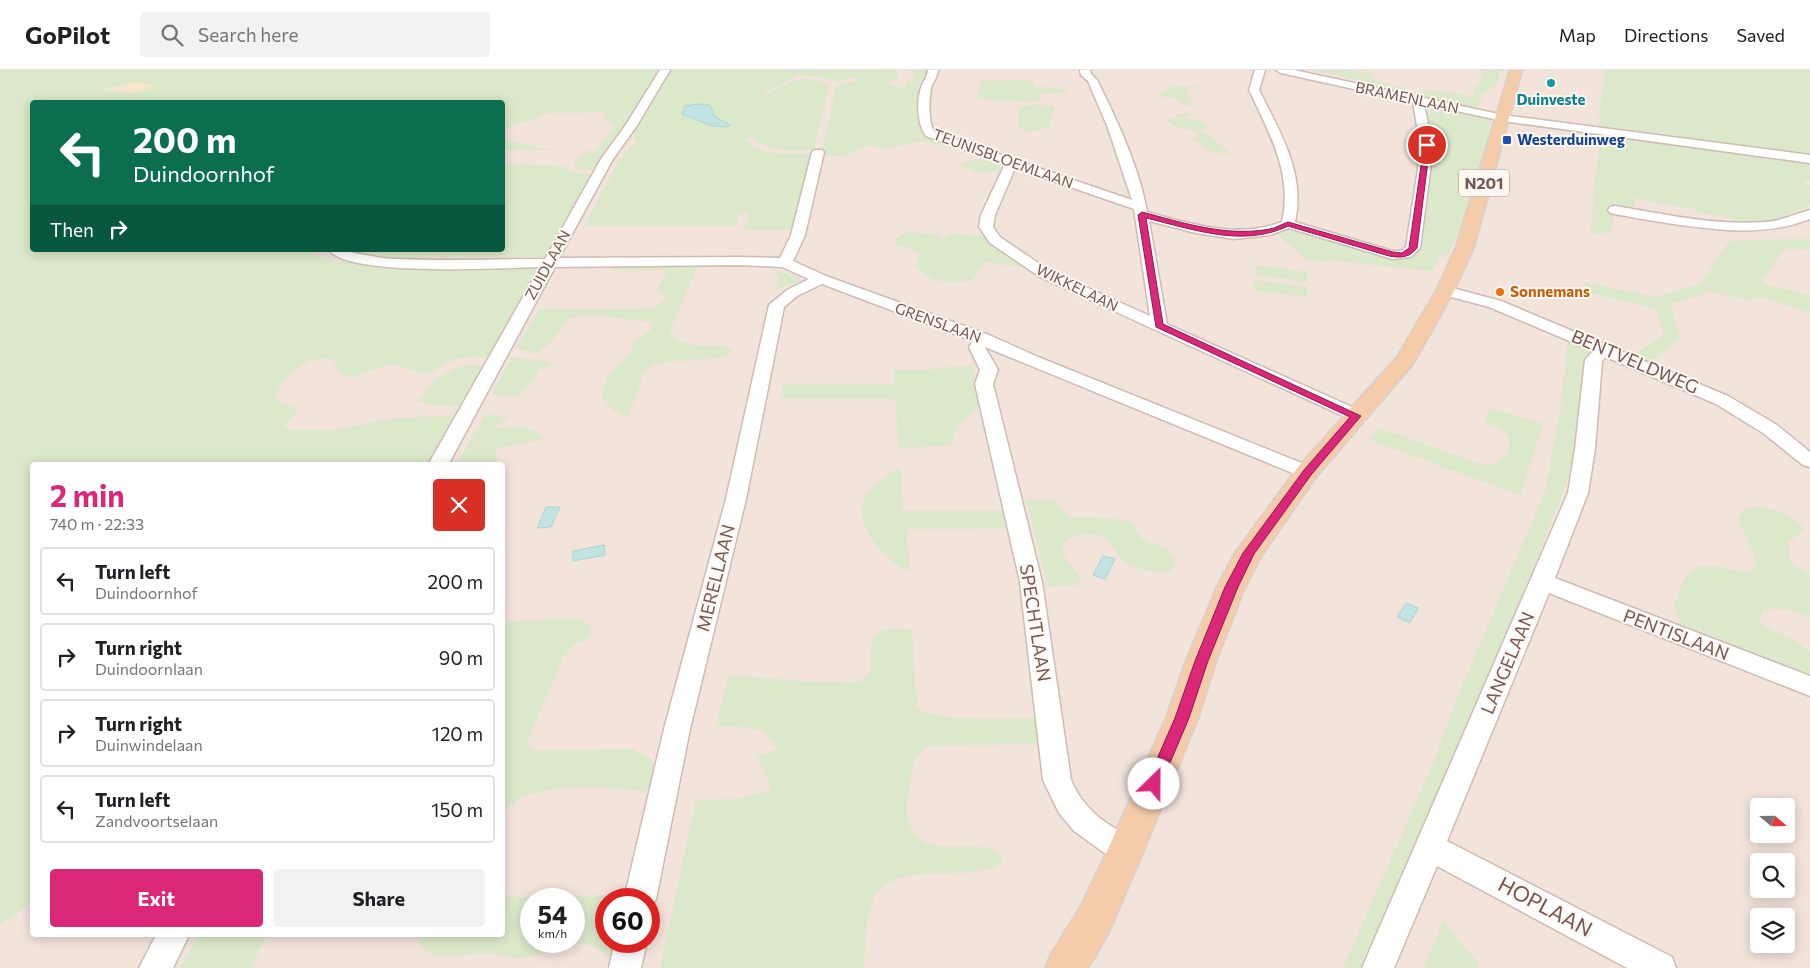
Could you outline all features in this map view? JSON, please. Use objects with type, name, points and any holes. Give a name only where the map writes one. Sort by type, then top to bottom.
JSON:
[{"type":"main road","name":"N201","points":[[1065,968],[1095,919],[1126,850],[1182,718],[1201,661],[1231,587],[1249,553],[1307,472],[1406,360],[1445,291],[1465,247],[1516,70]]},
{"type":"street","name":"ZUIDLAAN","points":[[440,462],[607,159],[630,127],[665,70]]},
{"type":"street","name":"TEUNISBLOEMLAAN","points":[[933,70],[932,80],[926,88],[924,122],[926,130],[935,137],[1196,229],[1236,234],[1258,234],[1288,224]]},
{"type":"street","points":[[1085,70],[1086,75],[1092,80],[1114,128],[1135,186],[1141,211],[1159,325]]},
{"type":"street","points":[[1260,70],[1254,90],[1287,162],[1292,189],[1288,224],[1392,255],[1403,256],[1413,248],[1427,149],[1418,100]]},
{"type":"street","name":"BRAMENLAAN","points":[[1281,70],[1503,118]]},
{"type":"street","points":[[1503,118],[1810,159]]},
{"type":"street","points":[[785,263],[798,235],[818,152]]},
{"type":"street","name":"WIKKELAAN","points":[[1011,164],[988,215],[986,227],[995,240],[1045,274],[1159,325],[1350,423]]},
{"type":"street","points":[[1615,210],[1691,222],[1746,226],[1766,226],[1800,220],[1810,214]]},
{"type":"street","name":"GRENSLAAN","points":[[340,252],[351,257],[402,263],[550,261],[740,261],[785,263],[821,279],[982,339],[1307,472]]},
{"type":"street","name":"MERELLAAN","points":[[642,888],[677,729],[736,499],[778,305],[792,293],[821,279]]},
{"type":"street","name":"BENTVELDWEG","points":[[1445,291],[1495,304],[1722,400],[1770,428],[1778,437],[1810,461]]},
{"type":"street","points":[[982,339],[978,347],[989,370],[1032,361]]},
{"type":"street","name":"LANGELAAN","points":[[1378,968],[1578,493],[1585,449],[1594,360],[1604,349]]},
{"type":"street","name":"SPECHTLAAN","points":[[989,370],[984,384],[1031,582],[1057,780],[1070,808],[1093,831],[1126,850]]},
{"type":"street","name":"PENTISLAAN","points":[[1542,582],[1810,686]]},
{"type":"street","name":"HOPLAAN","points":[[1430,847],[1660,968]]},
{"type":"street","points":[[155,968],[172,937]]},
{"type":"street","points":[[625,968],[628,953]]},
{"type":"shaded area","points":[[581,70],[1605,70],[1598,123],[1810,157],[1810,968],[0,968],[0,842],[30,808],[30,937],[505,937],[505,462],[194,462],[286,252],[505,252],[505,110]]},
{"type":"green space","points":[[0,70],[662,70],[596,170],[576,168],[574,165],[576,160],[587,151],[596,152],[614,127],[603,117],[606,112],[547,113],[515,124],[505,131],[505,100],[30,100],[30,252],[308,252],[337,262],[542,265],[496,357],[459,358],[430,373],[391,365],[351,376],[344,375],[339,371],[335,362],[317,359],[299,367],[291,374],[284,381],[275,397],[282,403],[296,408],[296,415],[284,425],[288,430],[335,430],[396,418],[465,415],[436,462],[30,462],[30,903],[0,925]]},
{"type":"green space","points":[[671,70],[896,70],[899,79],[888,81],[890,85],[904,88],[907,81],[914,81],[914,77],[909,70],[928,70],[928,75],[919,89],[921,97],[915,96],[922,104],[922,129],[926,135],[953,146],[951,148],[922,141],[882,149],[871,145],[842,156],[821,156],[836,86],[860,79],[853,77],[837,82],[822,77],[798,75],[763,94],[767,95],[796,80],[804,79],[829,84],[814,150],[791,151],[776,149],[755,141],[752,135],[745,140],[757,149],[766,151],[787,154],[814,154],[796,230],[740,230],[747,225],[749,213],[739,214],[737,224],[733,226],[584,226],[620,159],[636,143],[633,132]]},
{"type":"green space","points":[[1313,70],[1341,70],[1373,74],[1372,80],[1403,87],[1410,92]]},
{"type":"green space","points":[[1485,70],[1501,70],[1495,87],[1478,96],[1473,93]]},
{"type":"green space","points":[[1605,70],[1810,70],[1810,157],[1600,129],[1598,123]]},
{"type":"green space","points":[[1032,80],[1034,87],[1065,89],[1067,92],[1040,94],[1040,100],[1033,102],[977,99],[981,81]]},
{"type":"green space","points":[[1174,86],[1205,87],[1189,88],[1186,91],[1194,105],[1183,105],[1175,99],[1158,96]]},
{"type":"green space","points":[[1423,91],[1440,91],[1483,98],[1475,109],[1421,96],[1419,93]]},
{"type":"green space","points":[[1033,104],[1055,106],[1049,127],[1033,131],[1022,130],[1019,128],[1019,108]]},
{"type":"green space","points":[[1426,105],[1477,117],[1481,116],[1491,120],[1489,126],[1490,133],[1466,211],[1448,256],[1440,255],[1433,270],[1306,259],[1276,234],[1300,229],[1407,257],[1415,254],[1420,243],[1422,227]]},
{"type":"green space","points":[[1198,113],[1184,116],[1198,120],[1208,128],[1197,130],[1210,136],[1231,153],[1211,152],[1191,137],[1199,137],[1193,130],[1179,128],[1165,119],[1179,118],[1175,114]]},
{"type":"green space","points":[[1600,134],[1810,162],[1810,180],[1801,182],[1810,186],[1810,205],[1772,221],[1735,222],[1733,218],[1695,212],[1695,209],[1631,198],[1636,202],[1634,208],[1613,204],[1612,230],[1601,234],[1590,233]]},
{"type":"green space","points":[[505,140],[553,150],[505,150]]},
{"type":"green space","points":[[990,157],[996,160],[1003,171],[978,173],[958,164]]},
{"type":"green space","points":[[505,164],[562,166],[573,172],[592,175],[587,189],[548,257],[382,259],[361,255],[356,252],[505,252]]},
{"type":"green space","points":[[907,232],[938,235],[941,239],[952,234],[987,236],[1031,268],[985,262],[972,280],[948,282],[935,279],[915,267],[920,253],[895,244],[895,239]]},
{"type":"green space","points":[[1810,239],[1810,250],[1785,248],[1762,281],[1764,284],[1810,295],[1810,313],[1762,297],[1747,300],[1710,292],[1671,304],[1680,339],[1652,361],[1635,354],[1664,335],[1656,308],[1584,292],[1585,282],[1655,297],[1701,284],[1729,241]]},
{"type":"green space","points":[[614,264],[699,264],[670,330],[672,336],[688,344],[721,346],[734,351],[713,359],[673,361],[650,367],[642,375],[639,389],[627,417],[609,406],[602,395],[608,376],[631,351],[634,342],[650,331],[653,322],[590,315],[570,318],[550,343],[535,354],[516,348],[539,309],[643,309],[656,307],[665,298],[658,287],[666,275],[665,270],[612,270]]},
{"type":"green space","points":[[1256,265],[1307,272],[1307,282],[1255,275]]},
{"type":"green space","points":[[772,269],[800,278],[801,280],[794,285],[789,284],[776,290],[779,277]]},
{"type":"green space","points":[[1254,280],[1307,287],[1307,297],[1253,290]]},
{"type":"green space","points":[[1568,340],[1591,350],[1586,357],[1583,421],[1566,485],[1453,769],[1369,968],[1343,968],[1436,757],[1455,703],[1546,489],[1561,403]]},
{"type":"green space","points":[[511,357],[557,363],[538,370],[539,372],[519,396],[491,395]]},
{"type":"green space","points":[[463,365],[492,365],[469,406],[434,405],[417,401],[439,376]]},
{"type":"green space","points":[[972,365],[981,407],[958,426],[950,446],[899,448],[895,399],[780,399],[783,384],[894,384],[894,369],[923,370]]},
{"type":"green space","points":[[1490,408],[1543,424],[1520,495],[1370,440],[1379,428],[1483,465],[1491,465],[1503,459],[1509,448],[1509,442],[1503,431],[1484,422]]},
{"type":"green space","points":[[485,415],[509,417],[492,429],[513,427],[527,429],[539,434],[544,439],[496,449],[497,462],[458,462]]},
{"type":"green space","points":[[900,467],[903,511],[1003,511],[1007,528],[907,529],[909,571],[889,559],[879,548],[865,526],[861,511],[868,493],[873,487]]},
{"type":"green space","points":[[1026,499],[1057,501],[1062,510],[1070,517],[1111,518],[1130,522],[1142,539],[1168,550],[1175,559],[1174,565],[1170,572],[1136,568],[1125,562],[1105,538],[1093,534],[1079,535],[1067,540],[1062,545],[1064,556],[1081,579],[1079,584],[1048,587]]},
{"type":"green space","points":[[1758,506],[1790,516],[1805,530],[1788,542],[1789,561],[1810,574],[1810,617],[1787,610],[1769,609],[1763,610],[1759,621],[1763,626],[1794,640],[1810,652],[1810,675],[1681,624],[1674,608],[1680,590],[1692,570],[1709,566],[1751,573],[1757,562],[1738,517],[1746,509]]},
{"type":"green space","points":[[550,619],[581,620],[589,625],[592,633],[586,640],[575,643],[563,658],[526,744],[537,751],[633,749],[652,760],[663,797],[631,790],[572,787],[535,793],[521,798],[505,810],[505,622]]},
{"type":"green space","points":[[888,629],[912,629],[917,708],[927,713],[959,718],[1046,718],[1051,743],[930,746],[919,754],[913,766],[907,810],[912,829],[918,837],[927,843],[940,846],[991,849],[1000,854],[1003,862],[990,869],[973,872],[914,875],[897,879],[883,887],[873,900],[870,908],[863,968],[660,968],[696,800],[743,798],[770,789],[770,785],[757,757],[778,749],[762,730],[742,727],[716,727],[729,675],[783,680],[858,682],[870,670],[871,648],[877,635]]},
{"type":"green space","points":[[585,896],[595,896],[595,947],[585,944]]},
{"type":"green space","points":[[505,897],[520,897],[520,953],[543,953],[530,957],[517,958],[487,953],[441,956],[425,950],[419,943],[420,937],[505,937]]},
{"type":"green space","points":[[1443,922],[1479,964],[1477,968],[1424,968]]},
{"type":"green space","points":[[197,937],[266,937],[251,968],[180,968]]},
{"type":"green space","points":[[604,953],[624,953],[621,966]]},
{"type":"sand","points":[[134,82],[158,85],[131,93],[103,90]]},
{"type":"water","points":[[697,104],[710,105],[715,117],[730,125],[728,127],[713,126],[682,114],[685,106]]},
{"type":"water","points":[[546,507],[560,507],[551,527],[537,528]]},
{"type":"water","points":[[604,545],[605,555],[573,561],[573,551]]},
{"type":"water","points":[[1103,556],[1115,559],[1105,579],[1093,575]]},
{"type":"water","points":[[1406,603],[1418,608],[1410,623],[1397,617]]},
{"type":"place","name":"Duinveste","points":[[1551,83]]},
{"type":"place","name":"Westerduinweg","points":[[1507,140]]},
{"type":"place","name":"Sonnemans","points":[[1500,292]]},
{"type":"route","points":[[1154,784],[1182,718],[1201,661],[1231,587],[1249,553],[1307,472],[1356,416],[1338,410],[1159,325],[1152,290],[1142,215],[1196,229],[1244,235],[1258,234],[1288,224],[1392,255],[1403,256],[1413,248],[1427,145]]}]
